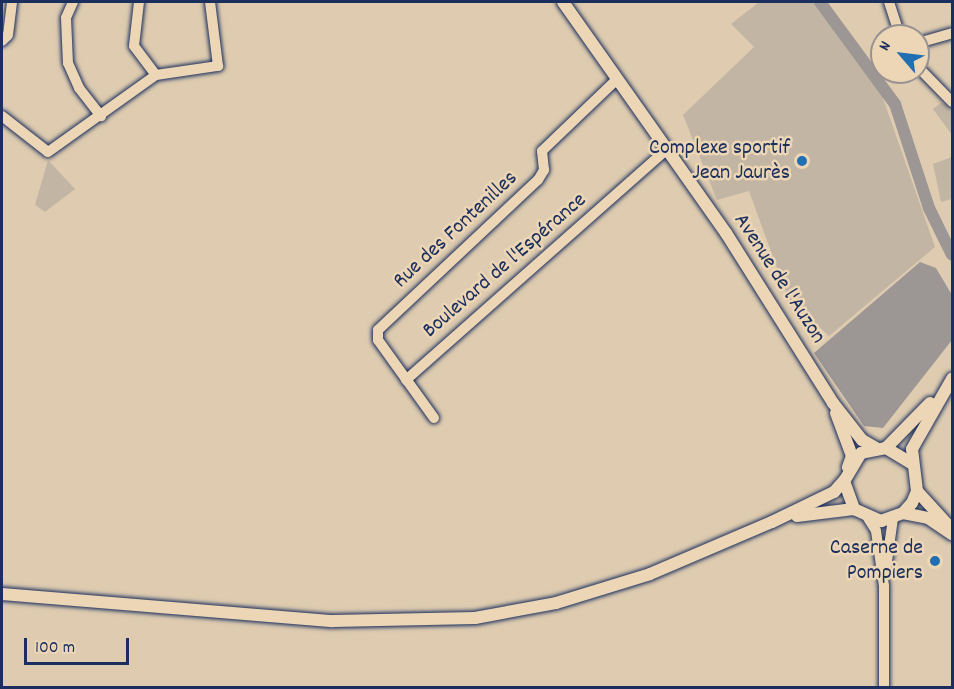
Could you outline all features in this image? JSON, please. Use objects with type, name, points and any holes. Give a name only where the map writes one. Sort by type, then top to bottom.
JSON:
[{"type":"main road","name":"Avenue de l'Auzon","points":[[563,2],[665,151],[738,251],[833,403]]},
{"type":"main road","points":[[849,467],[881,448],[952,374]]},
{"type":"main road","points":[[952,379],[918,435],[911,463],[917,491],[952,531]]},
{"type":"main road","points":[[833,403],[862,440],[911,463]]},
{"type":"main road","points":[[2,594],[333,621],[475,618],[596,592],[772,522],[834,492],[844,481],[852,456],[833,403]]},
{"type":"main road","points":[[844,481],[854,509],[868,518],[898,516],[928,518],[952,531]]},
{"type":"main road","points":[[898,516],[917,491]]},
{"type":"main road","points":[[772,522],[854,509]]},
{"type":"street","points":[[2,40],[8,35],[12,2]]},
{"type":"street","points":[[73,2],[66,18],[68,63],[79,88],[101,116]]},
{"type":"street","points":[[140,2],[133,17],[134,46],[156,75]]},
{"type":"street","points":[[2,116],[48,152],[156,75],[218,66],[210,2]]},
{"type":"street","points":[[889,2],[896,24]]},
{"type":"street","points":[[930,40],[952,33]]},
{"type":"street","points":[[930,79],[952,102]]},
{"type":"street","name":"Rue des Fontenilles","points":[[406,380],[378,340],[380,325],[538,180],[544,170],[542,151],[617,80]]},
{"type":"street","name":"Boulevard de l'Espérance","points":[[406,380],[665,151]]},
{"type":"street","points":[[406,380],[434,418]]},
{"type":"street","points":[[884,586],[898,516]]},
{"type":"street","points":[[868,518],[876,531],[884,586],[884,687]]},
{"type":"shaded area","name":"Complexe sportif Jean Jaurès","points":[[759,2],[816,2],[870,73],[870,84],[878,84],[935,247],[829,336],[788,298],[749,191],[717,200],[683,115],[754,47],[731,24]]},
{"type":"shaded area","points":[[941,103],[952,107],[952,135],[933,109]]},
{"type":"shaded area","points":[[952,157],[952,199],[941,202],[933,164]]},
{"type":"shaded area","points":[[48,160],[75,189],[45,212],[35,205]]},
{"type":"shaded area","points":[[920,262],[936,268],[952,295],[952,340],[883,428],[864,426],[814,353]]},
{"type":"waterway","points":[[820,2],[895,104],[929,208],[952,255]]},
{"type":"place","name":"Complexe sportif Jean Jaurès","points":[[802,161]]},
{"type":"place","name":"Caserne de Pompiers","points":[[935,561]]}]
